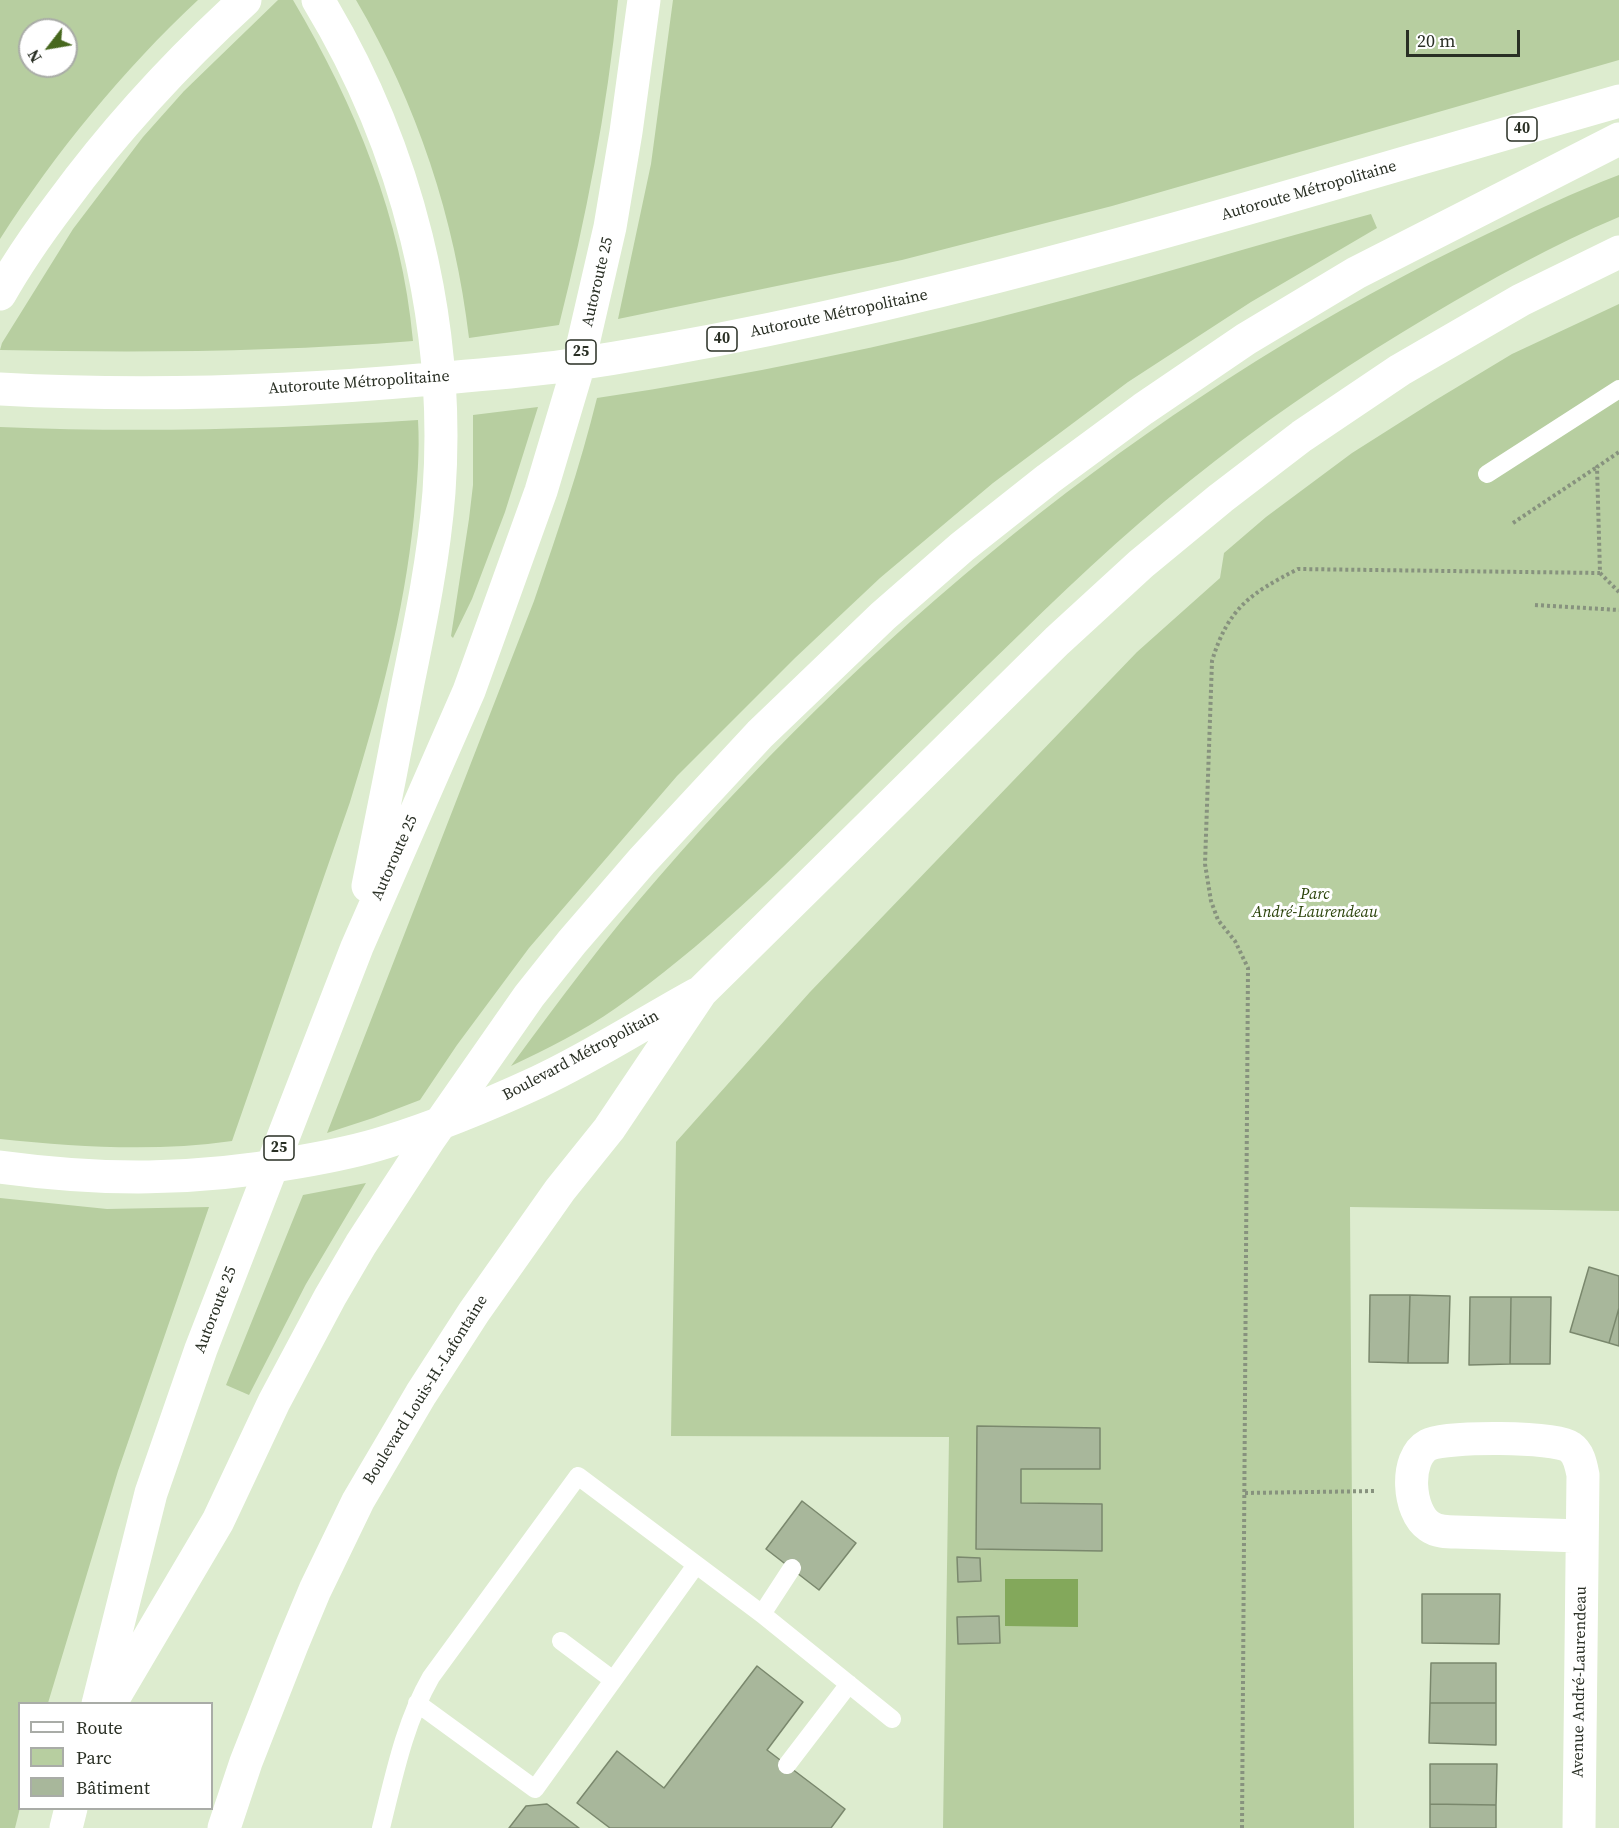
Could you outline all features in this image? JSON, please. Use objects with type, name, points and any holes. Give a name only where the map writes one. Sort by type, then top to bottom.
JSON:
[{"type":"main road","points":[[0,294],[32,243],[83,173],[140,103],[245,0]]},
{"type":"main road","points":[[318,0],[341,40],[374,108],[409,207],[429,295],[440,391],[438,493],[425,597],[357,947]]},
{"type":"main road","name":"Autoroute 25","points":[[99,1702],[151,1493],[201,1349],[357,947],[468,691],[526,535],[563,419],[610,227],[644,0]]},
{"type":"main road","name":"Autoroute Métropolitaine","points":[[0,389],[108,392],[308,389],[548,368],[641,354],[871,308],[1023,270],[1269,203],[1619,101]]},
{"type":"main road","points":[[111,1702],[218,1521],[274,1402],[330,1297],[361,1244],[430,1138],[500,1036],[603,904],[760,734],[883,615],[1001,515],[1143,409],[1246,339],[1305,303],[1398,251],[1619,139]]},
{"type":"main road","points":[[701,992],[1019,678],[1141,564],[1221,498],[1302,436],[1400,370],[1521,300],[1619,252]]},
{"type":"main road","name":"Boulevard Métropolitain","points":[[0,1167],[102,1177],[171,1177],[262,1168],[373,1146],[436,1125],[540,1081],[701,992]]},
{"type":"main road","name":"Boulevard Louis-H.-Lafontaine","points":[[224,1828],[250,1752],[292,1645],[332,1553],[358,1501],[421,1394],[474,1312],[560,1190],[609,1128],[701,992]]},
{"type":"main road","name":"Avenue André-Laurendeau","points":[[1579,1828],[1583,1476],[1579,1458],[1570,1447],[1556,1442],[1458,1438],[1429,1444],[1419,1451],[1412,1467],[1414,1504],[1420,1517],[1430,1527],[1442,1532],[1581,1536]]},
{"type":"main road","points":[[66,1828],[71,1810]]},
{"type":"lane","points":[[1487,474],[1619,389]]},
{"type":"lane","points":[[381,1828],[403,1740],[417,1703],[431,1677],[578,1476],[762,1614],[892,1719]]},
{"type":"lane","points":[[417,1703],[535,1789],[696,1565]]},
{"type":"lane","points":[[762,1614],[792,1568]]},
{"type":"lane","points":[[561,1641],[613,1680]]},
{"type":"lane","points":[[787,1765],[849,1684]]},
{"type":"path","points":[[1513,523],[1619,452]]},
{"type":"path","points":[[1597,467],[1600,573],[1619,592]]},
{"type":"path","points":[[1242,1828],[1248,968],[1235,941],[1218,920],[1211,901],[1205,864],[1212,661],[1218,641],[1239,607],[1255,592],[1298,569],[1600,573]]},
{"type":"path","points":[[1535,605],[1619,610]]},
{"type":"path","points":[[1245,1493],[1413,1491]]},
{"type":"green space","points":[[0,0],[198,0],[117,83],[67,144],[0,239]]},
{"type":"green space","points":[[278,0],[293,0],[316,40],[372,164],[387,207],[398,251],[413,341],[206,351],[0,350],[2,343],[73,229],[143,137],[184,91]]},
{"type":"green space","points":[[356,0],[618,0],[608,82],[594,164],[559,325],[469,338],[454,249],[430,163],[397,80]]},
{"type":"green space","points":[[673,0],[1619,0],[1619,60],[1112,206],[902,260],[618,319],[651,164]]},
{"type":"green space","points":[[1619,175],[1619,217],[1524,263],[1431,315],[1321,384],[1241,441],[1189,481],[1091,566],[797,853],[710,934],[648,984],[603,1016],[565,1039],[511,1066],[620,923],[747,780],[840,687],[938,597],[1040,513],[1146,434],[1256,361],[1370,294],[1487,234]]},
{"type":"green space","points":[[1371,214],[1377,228],[1251,302],[1128,382],[993,483],[880,578],[795,658],[677,776],[529,948],[457,1045],[420,1100],[327,1133],[534,601],[576,475],[597,398],[762,370],[926,335],[1076,297]]},
{"type":"green space","name":"Parc André-Laurendeau","points":[[1619,304],[1619,1211],[1350,1207],[1354,1828],[943,1828],[949,1437],[671,1436],[676,1142],[810,992],[1137,652],[1220,578],[1224,553],[1266,517],[1352,453],[1434,401],[1512,354]]},
{"type":"green space","points":[[538,407],[505,512],[472,599],[453,638],[451,636],[473,485],[473,415]]},
{"type":"green space","points":[[418,420],[418,468],[410,553],[397,625],[371,731],[350,802],[232,1141],[174,1146],[116,1147],[0,1139],[0,427],[105,430],[209,429]]},
{"type":"green space","points":[[366,1183],[306,1284],[249,1395],[226,1385],[303,1195]]},
{"type":"green space","points":[[0,1198],[107,1209],[209,1207],[118,1471],[48,1702],[18,1702],[20,1810],[15,1828],[0,1828]]},
{"type":"shaded area","points":[[1005,1579],[1078,1579],[1078,1627],[1005,1626]]},
{"type":"building","points":[[1589,1267],[1619,1276],[1619,1308],[1609,1343],[1570,1332]]},
{"type":"building","points":[[1370,1295],[1410,1295],[1408,1363],[1369,1362]]},
{"type":"building","points":[[1410,1295],[1450,1296],[1448,1363],[1408,1363]]},
{"type":"building","points":[[1470,1297],[1511,1297],[1510,1364],[1469,1365]]},
{"type":"building","points":[[1511,1297],[1551,1297],[1550,1364],[1510,1364]]},
{"type":"building","points":[[1619,1308],[1619,1346],[1609,1343]]},
{"type":"building","points":[[977,1426],[1100,1428],[1100,1469],[1021,1469],[1021,1503],[1102,1504],[1102,1551],[976,1549]]},
{"type":"building","points":[[802,1501],[856,1543],[819,1590],[766,1549]]},
{"type":"building","points":[[957,1557],[980,1558],[981,1581],[958,1582]]},
{"type":"building","points":[[1422,1594],[1500,1594],[1499,1644],[1422,1643]]},
{"type":"building","points":[[999,1616],[1000,1643],[958,1644],[957,1617]]},
{"type":"building","points":[[1431,1663],[1496,1663],[1496,1703],[1430,1703]]},
{"type":"building","points":[[757,1666],[803,1702],[767,1750],[845,1809],[831,1828],[610,1828],[577,1803],[617,1751],[664,1788]]},
{"type":"building","points":[[1430,1703],[1496,1703],[1496,1745],[1429,1743]]},
{"type":"building","points":[[1430,1764],[1497,1764],[1496,1805],[1430,1804]]},
{"type":"building","points":[[547,1804],[579,1828],[509,1828],[526,1806]]},
{"type":"building","points":[[1430,1804],[1496,1805],[1496,1828],[1430,1828]]}]
